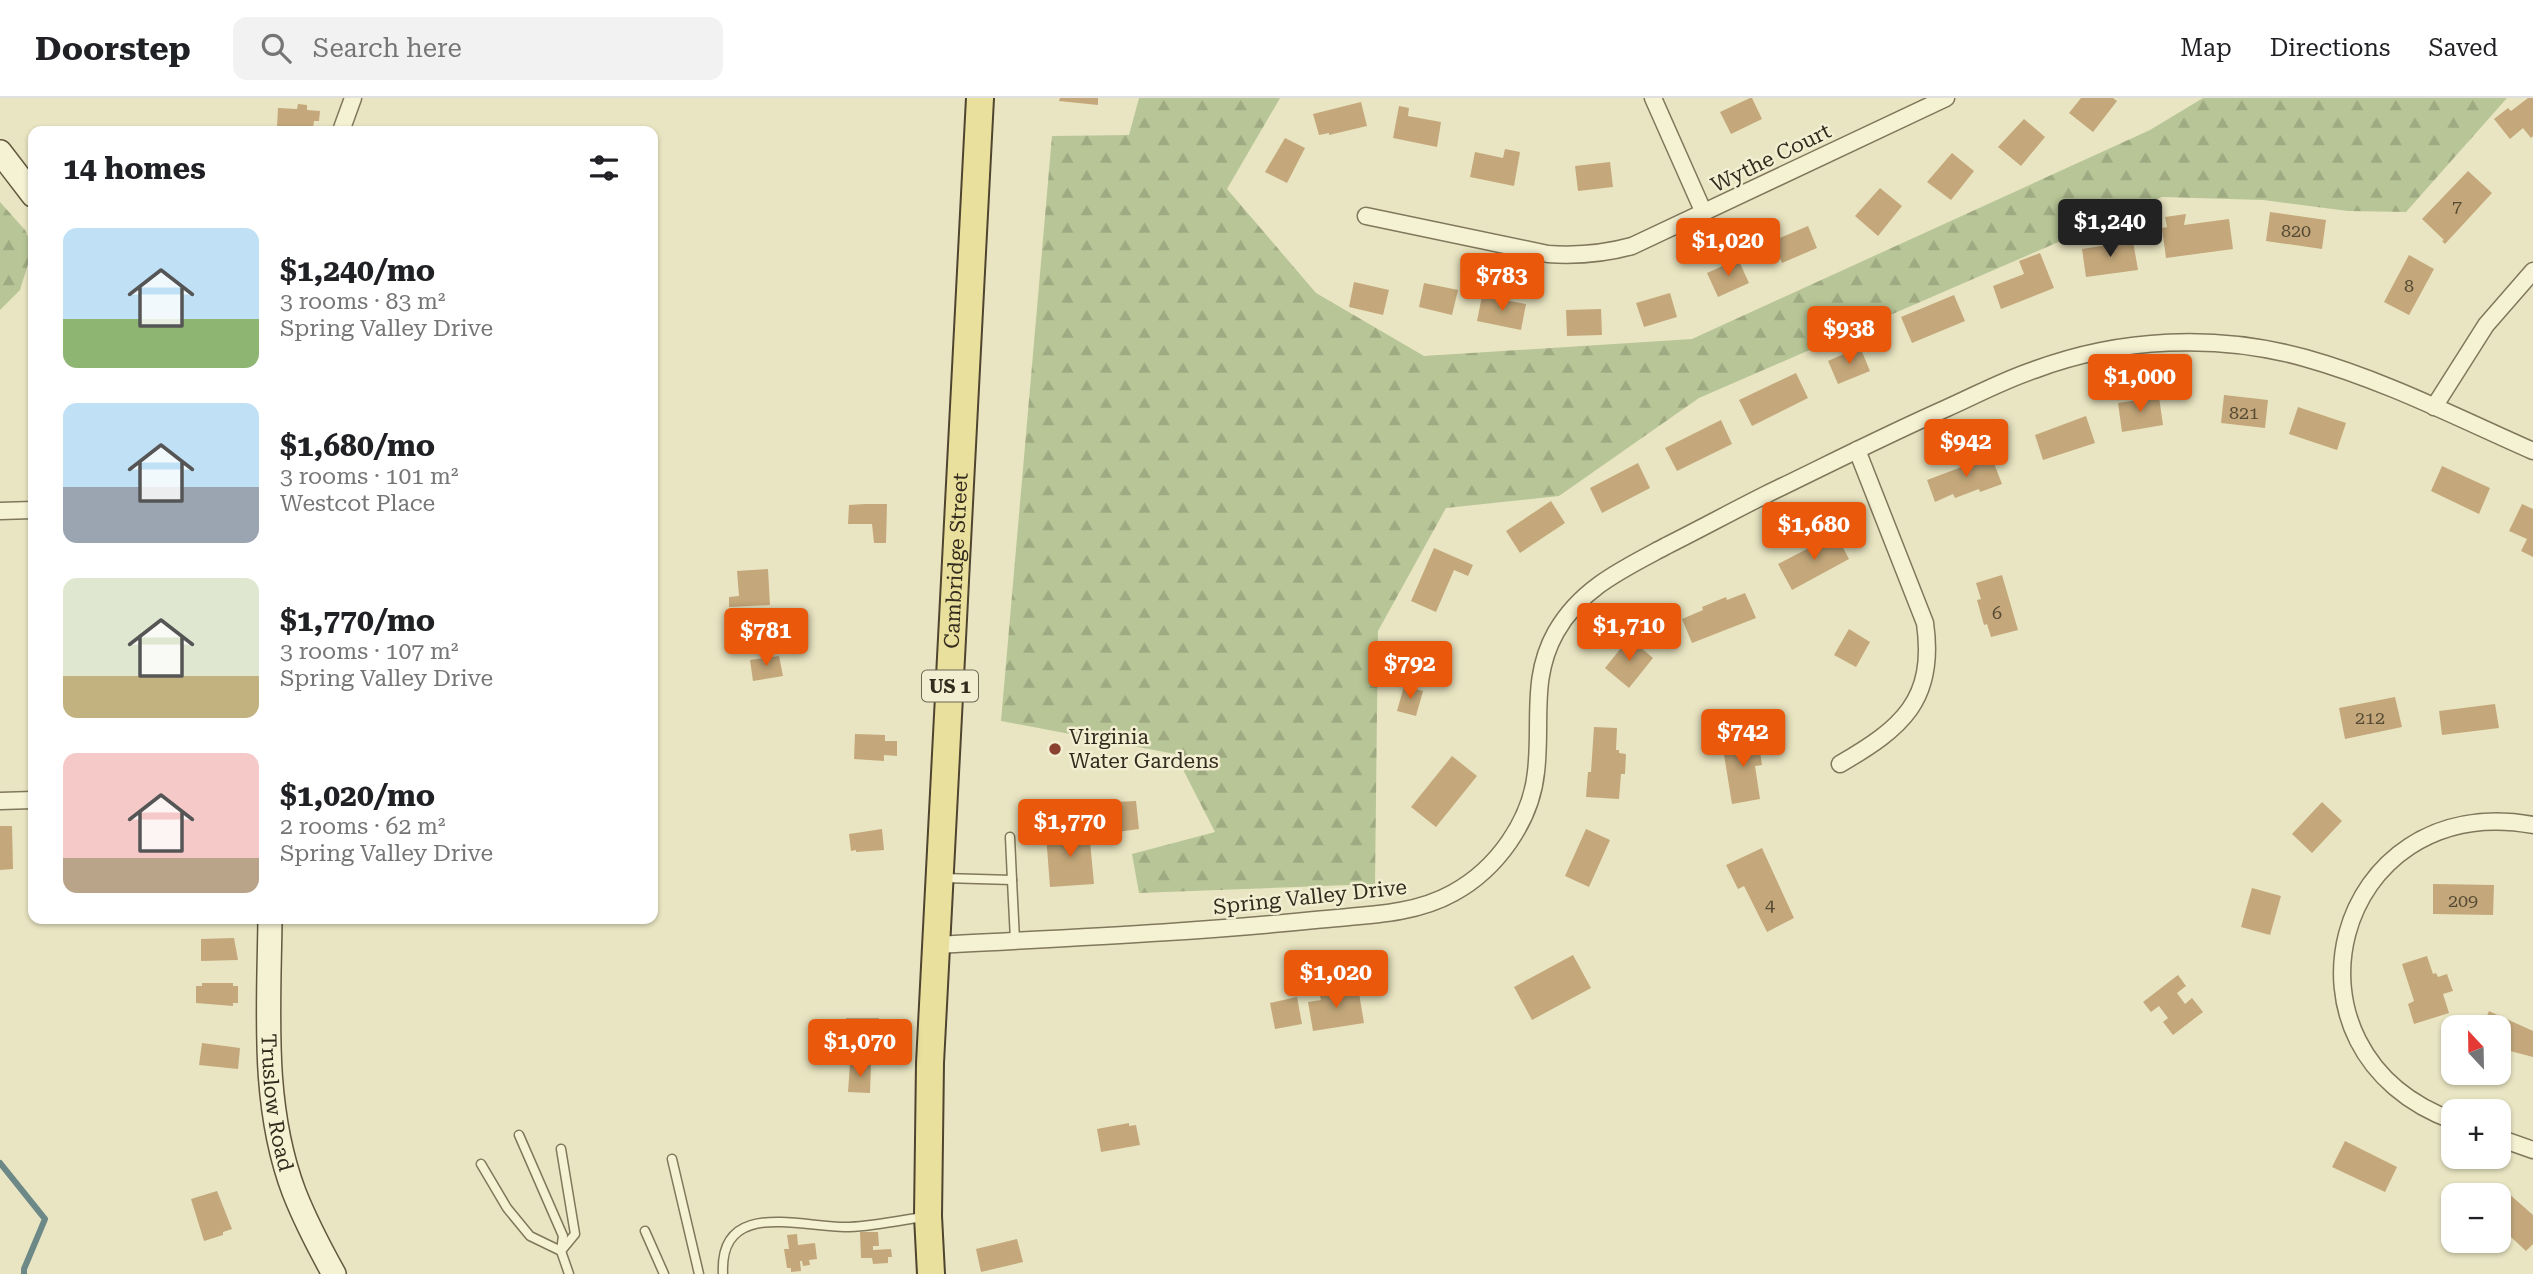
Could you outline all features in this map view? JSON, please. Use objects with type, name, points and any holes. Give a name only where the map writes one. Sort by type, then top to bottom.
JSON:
[{"type":"main road","name":"Cambridge Street","points":[[931,1274],[928,1216],[930,1063],[980,98]]},
{"type":"street","points":[[343,126],[353,98]]},
{"type":"street","points":[[1653,98],[1704,213]]},
{"type":"street","name":"Wythe Court","points":[[1366,216],[1548,254],[1576,256],[1604,253],[1632,246],[1946,98]]},
{"type":"street","points":[[0,152],[28,188]]},
{"type":"street","points":[[2434,407],[2486,326],[2533,271]]},
{"type":"street","name":"Spring Valley Drive","points":[[936,945],[1265,925],[1402,911],[1454,893],[1496,859],[1513,837],[1527,807],[1536,770],[1538,685],[1544,659],[1555,634],[1588,592],[1609,576],[1857,450],[2031,370],[2075,356],[2165,342],[2211,342],[2244,345],[2300,356],[2349,371],[2533,451]]},
{"type":"street","points":[[1840,764],[1870,747],[1908,713],[1921,689],[1927,667],[1925,623],[1857,450]]},
{"type":"street","points":[[0,511],[28,510]]},
{"type":"street","points":[[0,800],[28,800]]},
{"type":"street","points":[[2441,1115],[2414,1102],[2389,1083],[2371,1062],[2357,1038],[2347,1012],[2342,986],[2345,939],[2355,909],[2368,886],[2385,865],[2410,845],[2434,832],[2459,824],[2485,821],[2533,825]]},
{"type":"street","name":"Truslow Road","points":[[270,924],[269,1035],[274,1113],[293,1190],[311,1233],[334,1274]]},
{"type":"street","points":[[2511,1142],[2533,1150]]},
{"type":"lane","points":[[1010,837],[1015,940]]},
{"type":"lane","points":[[941,878],[1012,880]]},
{"type":"lane","points":[[519,1135],[564,1236],[561,1251],[569,1274]]},
{"type":"lane","points":[[561,1149],[575,1234],[561,1251]]},
{"type":"lane","points":[[672,1159],[699,1274]]},
{"type":"lane","points":[[481,1164],[507,1208],[530,1236],[561,1251]]},
{"type":"lane","points":[[723,1274],[727,1242],[743,1228],[770,1220],[845,1227],[928,1216]]},
{"type":"lane","points":[[645,1231],[664,1274]]},
{"type":"green space","points":[[1139,98],[1280,98],[1227,189],[1316,293],[1424,356],[1692,339],[2150,130],[2203,98],[2507,98],[2406,212],[2348,211],[2263,200],[2162,197],[1699,398],[1559,496],[1446,508],[1378,631],[1375,884],[1139,893],[1132,854],[1215,832],[1175,754],[1001,721],[1052,136],[1129,135]]},
{"type":"green space","points":[[0,202],[25,230],[28,237],[28,264],[20,290],[0,310]]},
{"type":"building","points":[[1060,98],[1098,98],[1098,105],[1059,101]]},
{"type":"building","points":[[1750,98],[1762,119],[1731,134],[1720,112]]},
{"type":"building","points":[[2081,98],[2113,98],[2117,101],[2093,132],[2069,113]]},
{"type":"building","points":[[2528,98],[2533,98],[2533,136],[2531,138],[2523,128],[2510,139],[2494,119],[2508,108],[2511,111]]},
{"type":"building","points":[[1361,102],[1367,126],[1319,135],[1313,114]]},
{"type":"building","points":[[298,104],[307,105],[307,110],[320,111],[319,121],[314,121],[313,126],[277,126],[278,108],[297,109]]},
{"type":"building","points":[[1399,106],[1409,108],[1408,116],[1441,122],[1437,147],[1393,138]]},
{"type":"building","points":[[2024,119],[2045,137],[2021,166],[1998,147]]},
{"type":"building","points":[[1285,138],[1305,148],[1287,183],[1265,172]]},
{"type":"building","points":[[1505,149],[1520,152],[1514,186],[1470,177],[1475,152],[1503,158]]},
{"type":"building","points":[[1952,153],[1974,171],[1951,200],[1927,182]]},
{"type":"building","points":[[1610,162],[1613,187],[1578,191],[1575,166]]},
{"type":"building","points":[[2468,171],[2492,193],[2445,244],[2422,219]]},
{"type":"building","points":[[1880,188],[1902,206],[1878,236],[1855,216]]},
{"type":"building","points":[[2270,212],[2326,220],[2322,249],[2266,241]]},
{"type":"building","points":[[2186,214],[2184,225],[2229,219],[2233,249],[2166,258],[2162,228],[2167,227],[2165,217]]},
{"type":"building","points":[[1808,226],[1817,248],[1782,263],[1773,241]]},
{"type":"building","points":[[2133,241],[2138,270],[2086,277],[2082,249]]},
{"type":"building","points":[[2040,253],[2054,288],[2001,309],[1993,286],[2024,274],[2019,261]]},
{"type":"building","points":[[2409,255],[2434,269],[2409,315],[2384,302]]},
{"type":"building","points":[[1738,259],[1749,283],[1718,297],[1707,273]]},
{"type":"building","points":[[1354,282],[1389,290],[1383,315],[1349,307]]},
{"type":"building","points":[[1424,283],[1458,290],[1452,315],[1419,307]]},
{"type":"building","points":[[1670,293],[1677,317],[1644,327],[1636,303]]},
{"type":"building","points":[[1954,295],[1965,321],[1912,343],[1901,317]]},
{"type":"building","points":[[1482,296],[1526,304],[1521,330],[1477,321]]},
{"type":"building","points":[[1601,309],[1602,335],[1567,336],[1566,310]]},
{"type":"building","points":[[1860,347],[1870,371],[1838,384],[1828,361]]},
{"type":"building","points":[[1796,373],[1808,398],[1752,426],[1739,400]]},
{"type":"building","points":[[2224,395],[2268,400],[2265,428],[2221,423]]},
{"type":"building","points":[[2159,397],[2163,425],[2122,432],[2118,403]]},
{"type":"building","points":[[2298,407],[2346,423],[2337,450],[2289,434]]},
{"type":"building","points":[[2086,416],[2095,443],[2043,460],[2035,435]]},
{"type":"building","points":[[1721,420],[1732,444],[1677,471],[1665,448]]},
{"type":"building","points":[[1990,453],[2002,484],[1955,498],[1953,494],[1935,502],[1927,480]]},
{"type":"building","points":[[1638,463],[1650,488],[1602,513],[1590,488]]},
{"type":"building","points":[[2442,466],[2490,488],[2479,514],[2431,491]]},
{"type":"building","points":[[1551,501],[1565,523],[1520,553],[1506,531]]},
{"type":"building","points":[[887,504],[886,543],[874,543],[872,524],[848,524],[849,505]]},
{"type":"building","points":[[2522,504],[2533,509],[2533,557],[2521,551],[2527,539],[2509,531]]},
{"type":"building","points":[[1836,534],[1849,559],[1792,590],[1778,564]]},
{"type":"building","points":[[1434,548],[1473,565],[1468,576],[1454,570],[1436,612],[1411,601]]},
{"type":"building","points":[[768,569],[770,605],[729,607],[729,597],[739,596],[737,571]]},
{"type":"building","points":[[2002,575],[2018,630],[1991,637],[1987,624],[1984,625],[1977,600],[1981,599],[1976,583]]},
{"type":"building","points":[[1745,593],[1756,618],[1692,643],[1682,619],[1726,597],[1727,600]]},
{"type":"building","points":[[1849,629],[1870,642],[1856,667],[1834,655]]},
{"type":"building","points":[[1629,638],[1653,658],[1629,688],[1605,668]]},
{"type":"building","points":[[779,656],[783,676],[753,681],[750,660]]},
{"type":"building","points":[[1404,686],[1423,691],[1416,716],[1397,711]]},
{"type":"building","points":[[2395,697],[2402,727],[2345,739],[2339,708]]},
{"type":"building","points":[[2495,704],[2499,728],[2442,735],[2439,711]]},
{"type":"building","points":[[1594,727],[1617,728],[1616,750],[1626,754],[1619,799],[1586,797],[1588,772],[1591,772]]},
{"type":"building","points":[[855,734],[885,735],[885,741],[897,741],[897,756],[884,755],[884,761],[854,759]]},
{"type":"building","points":[[1758,737],[1762,765],[1755,766],[1760,799],[1732,804],[1722,742]]},
{"type":"building","points":[[1452,756],[1477,776],[1436,827],[1411,807]]},
{"type":"building","points":[[1136,801],[1139,829],[1117,832],[1114,802]]},
{"type":"building","points":[[2322,802],[2342,821],[2312,853],[2292,834]]},
{"type":"building","points":[[0,826],[12,826],[13,869],[0,870]]},
{"type":"building","points":[[882,829],[884,850],[851,851],[849,834]]},
{"type":"building","points":[[1586,829],[1610,840],[1589,887],[1565,876]]},
{"type":"building","points":[[1089,831],[1094,884],[1050,887],[1046,835]]},
{"type":"building","points":[[1762,848],[1794,918],[1767,932],[1744,886],[1738,889],[1726,865]]},
{"type":"building","points":[[2433,884],[2494,885],[2493,915],[2433,914]]},
{"type":"building","points":[[2252,888],[2281,896],[2270,935],[2241,927]]},
{"type":"building","points":[[234,938],[238,960],[201,961],[201,939]]},
{"type":"building","points":[[1573,955],[1591,988],[1532,1020],[1514,987]]},
{"type":"building","points":[[2427,956],[2433,974],[2436,973],[2438,977],[2447,974],[2453,991],[2443,994],[2449,1013],[2414,1024],[2408,1004],[2414,1001],[2402,964]]},
{"type":"building","points":[[2178,975],[2186,986],[2177,993],[2185,1004],[2192,998],[2203,1012],[2173,1035],[2163,1022],[2168,1018],[2159,1006],[2151,1012],[2143,1002]]},
{"type":"building","points":[[202,983],[233,983],[233,986],[238,986],[238,1003],[233,1003],[233,1006],[196,1003],[196,986],[202,986]]},
{"type":"building","points":[[1347,989],[1348,995],[1359,993],[1364,1023],[1313,1031],[1308,1002],[1321,1000],[1319,993]]},
{"type":"building","points":[[1297,997],[1302,1024],[1275,1029],[1270,1003]]},
{"type":"building","points":[[879,1018],[879,1040],[837,1039],[838,1020]]},
{"type":"building","points":[[2511,1021],[2533,1031],[2533,1057],[2511,1051]]},
{"type":"building","points":[[202,1043],[240,1048],[238,1069],[199,1065]]},
{"type":"building","points":[[850,1064],[871,1065],[870,1093],[848,1092]]},
{"type":"building","points":[[1129,1123],[1129,1126],[1136,1125],[1140,1145],[1101,1152],[1097,1129]]},
{"type":"building","points":[[2345,1141],[2397,1167],[2385,1192],[2332,1167]]},
{"type":"building","points":[[217,1191],[232,1229],[204,1241],[191,1199]]},
{"type":"building","points":[[2511,1196],[2533,1215],[2533,1244],[2526,1251],[2511,1237]]},
{"type":"building","points":[[860,1232],[878,1232],[879,1246],[873,1246],[873,1250],[891,1249],[892,1257],[888,1257],[888,1263],[873,1264],[872,1258],[861,1258]]},
{"type":"building","points":[[797,1234],[798,1245],[815,1243],[817,1259],[809,1260],[810,1265],[803,1266],[800,1261],[801,1271],[791,1272],[791,1268],[787,1268],[784,1249],[789,1249],[787,1235]]},
{"type":"building","points":[[1017,1239],[1023,1262],[981,1272],[976,1249]]},
{"type":"waterway","points":[[0,1163],[45,1219],[24,1274]]},
{"type":"place","name":"Virginia Water Gardens","points":[[1055,749]]}]
